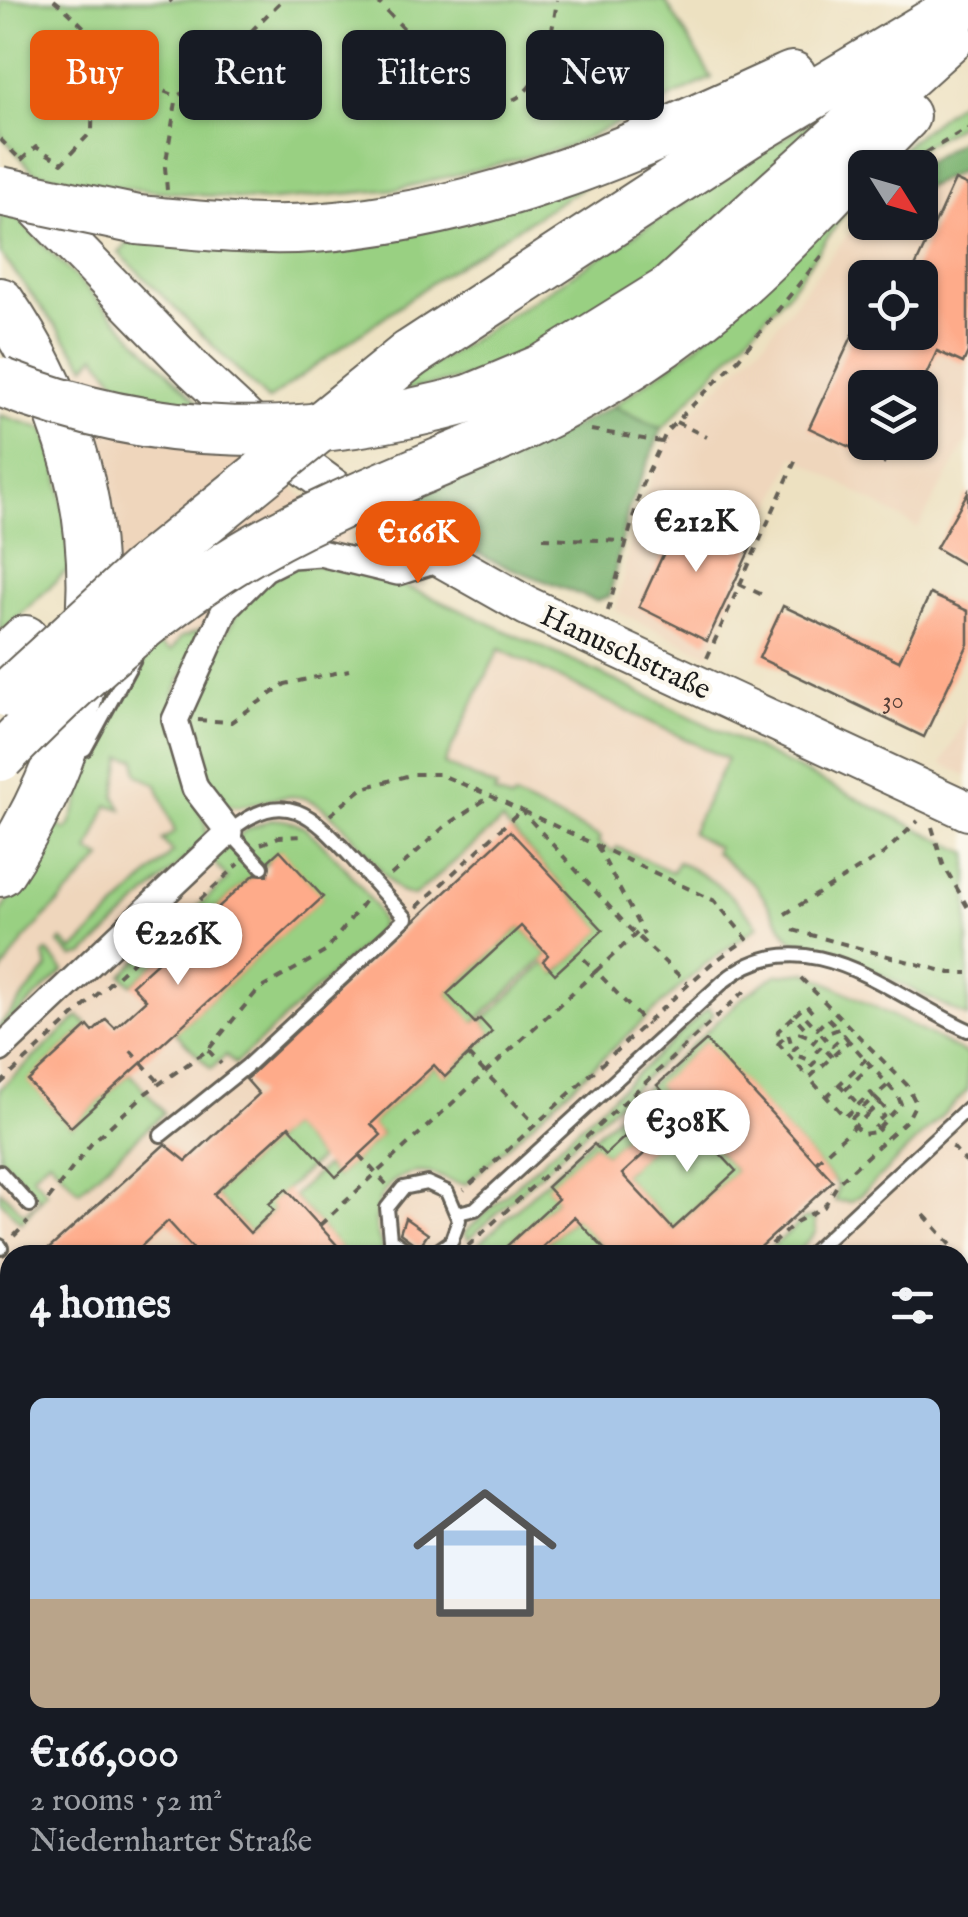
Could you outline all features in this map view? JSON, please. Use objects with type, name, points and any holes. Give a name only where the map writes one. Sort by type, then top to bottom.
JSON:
[{"type":"highway","points":[[8,675],[136,538],[402,344],[792,76],[918,0]]},
{"type":"highway","points":[[402,344],[968,2]]},
{"type":"highway","points":[[0,382],[114,418],[224,432],[343,428],[470,399],[546,367],[670,290],[968,22]]},
{"type":"highway","points":[[0,757],[112,652],[228,564],[343,504],[486,443],[616,377],[716,303],[968,56]]},
{"type":"highway","points":[[7,173],[153,209],[312,228],[477,204],[609,158],[792,76]]},
{"type":"highway","points":[[0,302],[37,360],[63,414],[93,563],[90,641],[72,716],[13,870]]},
{"type":"street","name":"Hanuschstraße","points":[[7,173],[195,371],[273,444],[333,490],[439,559],[526,606],[968,810]]},
{"type":"street","points":[[0,1048],[229,832],[195,788],[175,720],[214,614],[242,586],[291,555],[320,553],[398,572],[439,559]]},
{"type":"lane","points":[[80,758],[144,643],[154,629],[185,611]]},
{"type":"lane","points":[[39,836],[60,796]]},
{"type":"lane","points":[[161,1135],[240,1072],[406,918],[326,830],[300,810],[261,811],[229,832],[262,867]]},
{"type":"lane","points":[[396,1245],[386,1230],[387,1208],[396,1194],[414,1184],[427,1183],[455,1207],[475,1210],[744,964],[787,952],[836,963],[968,1030]]},
{"type":"lane","points":[[821,1245],[968,1108]]},
{"type":"lane","points":[[0,1172],[34,1209]]},
{"type":"lane","points":[[447,1245],[451,1242],[455,1207]]},
{"type":"path","points":[[54,0],[88,30]]},
{"type":"path","points":[[177,96],[197,86],[240,39],[284,0]]},
{"type":"path","points":[[376,0],[470,88],[490,101],[503,102],[534,81],[552,31],[556,0]]},
{"type":"path","points":[[159,87],[177,96]]},
{"type":"path","points":[[153,209],[177,96]]},
{"type":"path","points":[[7,173],[36,147],[62,163],[92,130],[92,120]]},
{"type":"path","points":[[931,150],[968,128]]},
{"type":"path","points":[[604,621],[642,485],[662,443],[676,422],[787,303],[834,240]]},
{"type":"path","points":[[676,422],[707,437]]},
{"type":"path","points":[[590,430],[662,443]]},
{"type":"path","points":[[704,665],[798,457]]},
{"type":"path","points":[[543,538],[625,541]]},
{"type":"path","points":[[740,584],[768,597]]},
{"type":"path","points":[[175,720],[232,722],[284,684],[349,670]]},
{"type":"path","points":[[330,815],[362,788],[414,774],[438,774],[720,904],[747,939],[720,956],[535,1124],[455,1207]]},
{"type":"path","points":[[391,875],[443,828],[490,796]]},
{"type":"path","points":[[406,918],[520,810]]},
{"type":"path","points":[[520,810],[689,984]]},
{"type":"path","points":[[786,914],[883,854],[918,821]]},
{"type":"path","points":[[932,827],[943,864],[968,908]]},
{"type":"path","points":[[0,1084],[250,854],[270,839],[302,838],[311,832]]},
{"type":"path","points":[[597,846],[646,940]]},
{"type":"path","points":[[46,1202],[74,1161],[159,1082],[208,1050],[258,990],[325,952],[367,898]]},
{"type":"path","points":[[794,930],[950,973],[968,974]]},
{"type":"path","points":[[320,1225],[637,933]]},
{"type":"path","points":[[578,953],[661,1039]]},
{"type":"path","points":[[771,1245],[796,1222],[824,1207],[839,1182],[912,1114],[916,1103],[911,1090],[789,969],[806,969]]},
{"type":"path","points":[[469,1245],[760,979]]},
{"type":"path","points":[[887,1138],[878,1129],[874,1125],[888,1112],[874,1098],[870,1093],[844,1117],[778,1044],[778,1031],[806,1005],[812,1012],[806,1017],[817,1029],[828,1018],[838,1029],[822,1035],[832,1046],[844,1036],[888,1084],[901,1106],[878,1129],[865,1135],[849,1121],[874,1098],[888,1084]]},
{"type":"path","points":[[793,1061],[816,1040],[800,1033],[805,1028],[794,1016]]},
{"type":"path","points":[[778,1044],[788,1034],[793,1050],[799,1044],[805,1050]]},
{"type":"path","points":[[809,1078],[849,1041]]},
{"type":"path","points":[[811,1045],[816,1051],[822,1046],[832,1057]]},
{"type":"path","points":[[208,1050],[224,1067]]},
{"type":"path","points":[[131,1051],[159,1082]]},
{"type":"path","points":[[468,1055],[565,1158]]},
{"type":"path","points":[[799,1056],[815,1062],[804,1073]]},
{"type":"path","points":[[826,1097],[866,1059]]},
{"type":"path","points":[[845,1090],[871,1065]]},
{"type":"path","points":[[839,1084],[858,1104]]},
{"type":"path","points":[[816,1162],[880,1103]]},
{"type":"path","points":[[952,1146],[968,1164]]},
{"type":"path","points":[[359,1155],[396,1194]]},
{"type":"path","points":[[27,1223],[34,1209]]},
{"type":"path","points":[[924,1215],[951,1245]]},
{"type":"shaded area","points":[[968,168],[968,439],[918,528],[794,456],[709,655],[616,611],[633,526],[667,438],[765,340],[848,234],[848,240],[938,240],[938,182]]},
{"type":"shaded area","points":[[96,354],[128,397],[238,447],[353,532],[335,565],[416,591],[579,664],[968,853],[968,1245],[0,1245],[0,975],[69,875],[170,652],[111,606],[109,518],[97,454],[70,374]]},
{"type":"shaded area","points":[[968,712],[968,776],[942,764]]},
{"type":"green space","points":[[0,0],[665,0],[712,78],[664,101],[664,30],[526,30],[526,120],[624,120],[567,147],[399,189],[265,201],[91,185],[34,172],[0,134]]},
{"type":"green space","points":[[864,87],[668,265],[582,326],[501,367],[389,393]]},
{"type":"green space","points":[[968,95],[968,120],[917,150],[902,150]]},
{"type":"green space","points":[[968,136],[968,168],[938,182],[938,155]]},
{"type":"green space","points":[[613,168],[438,278],[268,400],[119,253],[135,236]]},
{"type":"green space","points":[[848,201],[848,209],[791,289],[662,429],[613,406],[693,349]]},
{"type":"green space","points":[[0,207],[10,210],[203,408],[128,397],[96,355],[86,366],[0,253]]},
{"type":"green space","points":[[613,406],[662,429],[628,510],[610,596],[596,601],[490,560],[398,504],[517,456]]},
{"type":"green space","points":[[0,415],[44,429],[56,460],[73,565],[0,634]]},
{"type":"green space","points":[[298,564],[328,566],[387,580],[639,692],[968,853],[968,1017],[837,953],[790,939],[757,887],[715,852],[717,847],[691,833],[727,759],[499,649],[444,764],[497,788],[494,793],[511,801],[514,797],[600,837],[598,843],[614,852],[617,847],[672,872],[678,862],[690,868],[732,897],[758,926],[703,966],[466,1184],[428,1173],[400,1177],[390,1185],[377,1208],[377,1235],[382,1245],[337,1245],[293,1196],[325,1166],[336,1177],[381,1135],[371,1124],[434,1065],[445,1076],[492,1033],[482,1021],[545,963],[556,974],[602,930],[502,821],[414,896],[400,892],[332,815],[307,799],[283,797],[238,806],[216,801],[190,739],[188,714],[198,685],[249,591]]},
{"type":"green space","points":[[205,628],[174,694],[199,810],[206,823],[206,839],[84,955],[73,957],[59,944],[62,940],[73,951],[173,852],[162,840],[175,832],[157,785],[137,774],[136,759],[122,757],[115,796],[122,809],[108,805],[89,851],[102,858],[26,937],[0,975],[0,914],[55,824],[66,830],[70,825],[106,725],[154,642],[171,651],[181,637]]},
{"type":"green space","points":[[273,819],[300,825],[324,845],[372,902],[381,925],[374,936],[235,1064],[226,1055],[211,1069],[175,1032],[322,897],[280,851],[132,985],[122,975],[228,879],[213,861],[245,830]]},
{"type":"green space","points":[[521,926],[548,955],[474,1023],[447,994]]},
{"type":"green space","points":[[47,951],[64,971],[0,1031],[0,1025],[48,968],[44,955]]},
{"type":"green space","points":[[807,972],[968,1055],[968,1090],[860,1196],[850,1202],[835,1201],[838,1186],[705,1042],[658,1085],[668,1097],[605,1155],[594,1144],[548,1187],[558,1199],[508,1245],[478,1245],[742,998],[776,975]]},
{"type":"green space","points":[[708,1008],[714,1014],[469,1239],[464,1233]]},
{"type":"green space","points":[[79,1016],[88,1026],[29,1081],[71,1127],[130,1073],[164,1113],[79,1191],[49,1159],[32,1175],[47,1192],[21,1223],[0,1200],[0,1190],[24,1214],[40,1199],[0,1157],[0,1089]]},
{"type":"green space","points":[[685,1116],[736,1171],[673,1229],[622,1174]]},
{"type":"green space","points":[[289,1126],[319,1159],[270,1204],[274,1210],[250,1233],[214,1194]]},
{"type":"green space","points":[[575,1217],[600,1245],[545,1245]]},
{"type":"green space","points":[[815,1217],[816,1232],[804,1245],[774,1245],[804,1219]]},
{"type":"building","points":[[955,180],[968,186],[968,352],[963,363],[937,351],[928,370],[848,370],[848,446],[809,428],[848,345],[848,350],[938,350],[938,260],[918,260],[927,240],[938,240],[938,217]]},
{"type":"building","points":[[968,492],[968,567],[936,548]]},
{"type":"building","points":[[684,509],[753,543],[707,641],[639,607]]},
{"type":"building","points":[[930,594],[968,611],[968,644],[924,737],[759,658],[783,606],[899,661]]},
{"type":"building","points":[[510,831],[603,930],[555,974],[543,961],[548,955],[521,926],[447,994],[475,1023],[480,1019],[492,1032],[445,1077],[434,1065],[371,1124],[381,1135],[336,1177],[289,1126],[214,1194],[250,1233],[274,1210],[269,1204],[286,1189],[337,1245],[190,1245],[168,1221],[143,1245],[53,1245],[165,1144],[186,1161],[259,1094],[246,1079]]},
{"type":"building","points":[[280,850],[323,897],[71,1127],[28,1081],[88,1026],[93,1032],[106,1019],[115,1028],[146,1000],[132,985],[255,874],[268,875],[269,860]]},
{"type":"building","points":[[706,1041],[833,1181],[763,1245],[601,1245],[574,1217],[545,1245],[508,1245],[558,1199],[547,1187],[594,1144],[605,1155],[668,1097],[657,1085]],"holes":[[[685,1116],[736,1171],[673,1229],[622,1174]]]},
{"type":"building","points":[[405,1218],[428,1234],[416,1245],[400,1233]]}]
